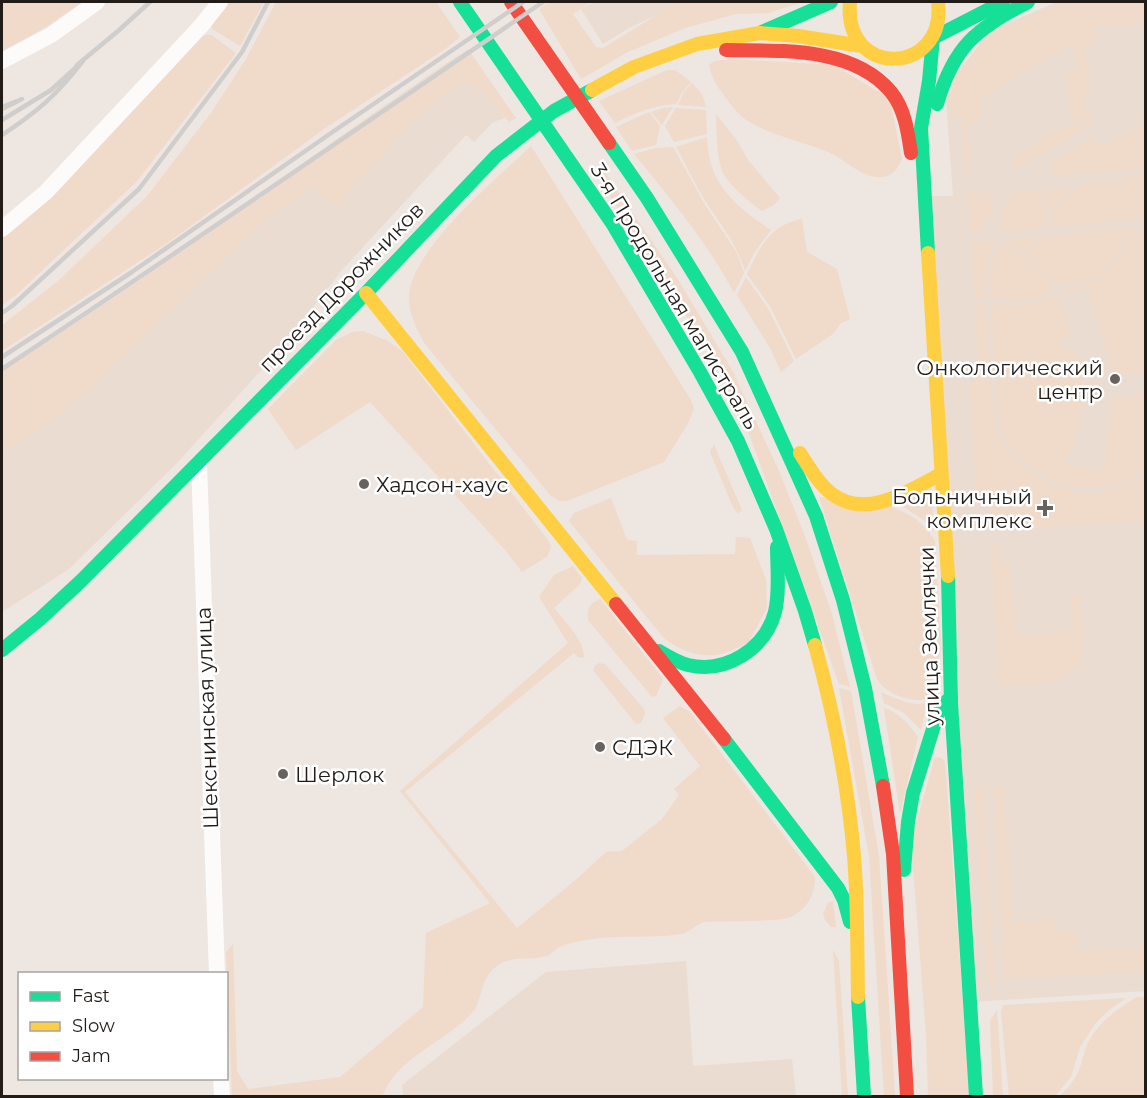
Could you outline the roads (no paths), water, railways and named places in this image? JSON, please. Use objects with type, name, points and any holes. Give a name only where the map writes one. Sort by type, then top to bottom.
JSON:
[{"type":"main road","name":"3-я Продольная магистраль","points":[[460,2],[612,223],[738,441],[776,530],[805,611],[829,696],[842,767],[854,856],[864,1096]]},
{"type":"main road","name":"3-я Продольная магистраль","points":[[511,2],[647,198],[742,352],[778,427],[816,516],[843,600],[865,688],[879,764],[892,855],[907,1096]]},
{"type":"main road","name":"проезд Дорожников","points":[[2,650],[81,581],[199,463],[366,293],[496,156],[554,111],[634,67],[697,44],[760,33],[831,2]]},
{"type":"main road","points":[[850,2],[849,23],[853,35],[900,81],[921,128]]},
{"type":"main road","name":"улица Землячки","points":[[938,2],[938,26],[933,38],[921,128],[947,541],[951,697],[976,1096]]},
{"type":"main road","points":[[933,38],[1003,2]]},
{"type":"main road","points":[[924,190],[932,126],[939,97],[953,59],[966,42],[984,27],[1028,2]]},
{"type":"main road","name":"проезд Дорожников","points":[[760,33],[798,36],[866,50],[884,58],[898,59],[912,56],[933,38]]},
{"type":"main road","points":[[697,44],[720,50],[808,54],[849,63],[867,70],[892,92],[908,132],[912,157],[924,190]]},
{"type":"main road","points":[[366,293],[683,686],[838,888],[849,913],[855,951],[859,1018]]},
{"type":"main road","points":[[742,352],[808,467],[824,488],[835,497],[847,504],[868,506],[901,495],[941,474]]},
{"type":"main road","points":[[643,639],[666,656],[699,667],[734,662],[753,650],[766,633],[778,597],[776,530]]},
{"type":"main road","points":[[903,1017],[903,880],[908,822],[913,793],[937,717],[942,706],[951,697]]},
{"type":"street","points":[[2,61],[51,35],[97,2]]},
{"type":"street","points":[[2,229],[46,192],[201,26],[220,2]]},
{"type":"street","name":"Шекснинская улица","points":[[199,463],[217,972]]},
{"type":"street","points":[[221,1080],[222,1096]]},
{"type":"railway","points":[[77,65],[150,2]]},
{"type":"railway","points":[[2,313],[139,189],[242,52],[268,2]]},
{"type":"railway","points":[[2,357],[132,272],[523,2]]},
{"type":"railway","points":[[2,369],[543,2]]},
{"type":"railway","points":[[2,120],[51,90],[83,61],[46,102],[2,135]]},
{"type":"railway","points":[[2,107],[22,99],[2,109]]},
{"type":"place","name":"Онкологический центр","points":[[1115,379]]},
{"type":"place","name":"Хадсон-хаус","points":[[364,484]]},
{"type":"place","name":"Больничный комплекс","points":[[1045,508]]},
{"type":"place","name":"СДЭК","points":[[600,747]]},
{"type":"place","name":"Шерлок","points":[[283,774]]}]
